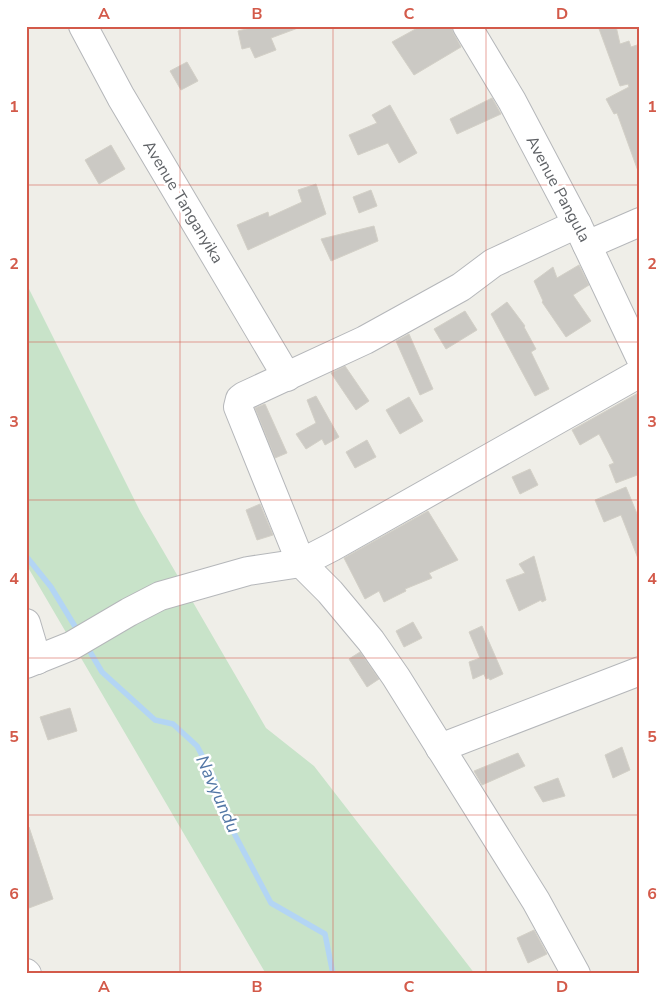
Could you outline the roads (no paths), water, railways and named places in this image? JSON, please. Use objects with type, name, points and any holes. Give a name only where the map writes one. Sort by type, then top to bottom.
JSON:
[{"type":"street","name":"Avenue Pangula","points":[[467,26],[512,101],[582,235],[640,357]]},
{"type":"street","name":"Avenue Tanganyika","points":[[86,27],[121,97],[287,377]]},
{"type":"street","points":[[576,974],[536,902],[396,677],[371,641],[330,592],[301,563],[238,408],[240,399],[244,396],[365,340],[461,287],[493,263],[582,235],[640,222]]},
{"type":"street","points":[[26,623],[31,662],[71,646],[160,596],[248,571],[301,563],[640,373]]},
{"type":"street","points":[[440,748],[640,671]]},
{"type":"waterway","name":"Navyundu","points":[[26,556],[51,587],[79,633]]},
{"type":"waterway","name":"Navyundu","points":[[86,645],[102,672],[155,720],[173,724],[197,746],[213,776],[235,835],[271,903],[325,934],[333,974]]}]
